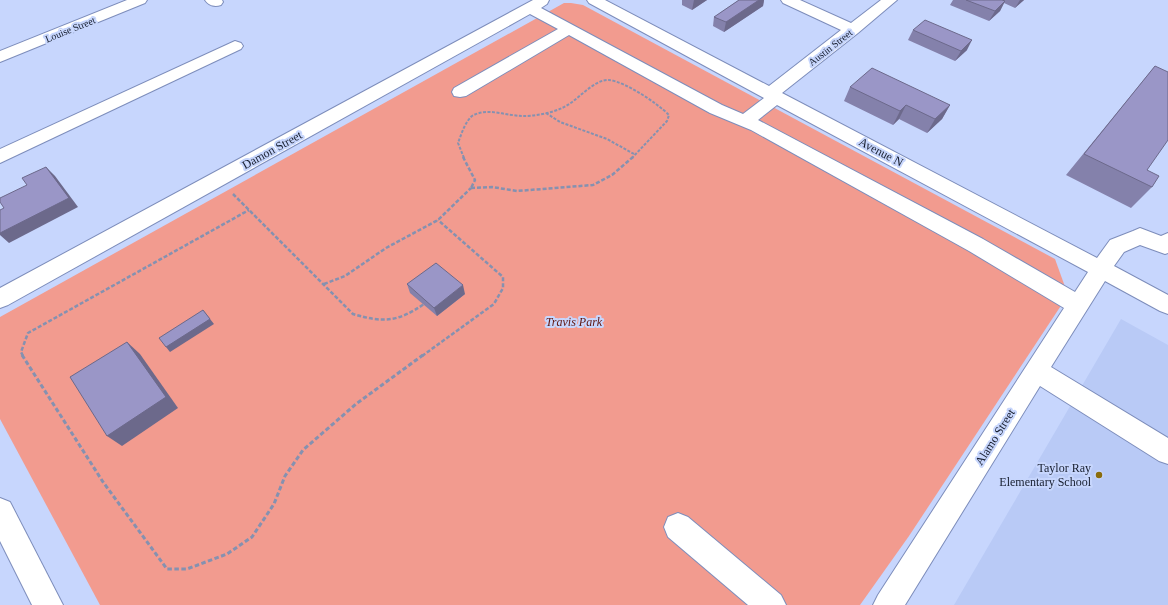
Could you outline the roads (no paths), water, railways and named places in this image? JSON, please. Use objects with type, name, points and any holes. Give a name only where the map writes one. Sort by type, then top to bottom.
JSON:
[{"type":"street","name":"Louise Street","points":[[0,57],[140,0]]},
{"type":"street","points":[[788,0],[853,30]]},
{"type":"street","name":"Austin Street","points":[[745,121],[773,95],[890,0]]},
{"type":"street","name":"Avenue N","points":[[598,1],[1168,305]]},
{"type":"street","points":[[537,4],[569,29],[716,109],[745,121],[976,245],[1078,305]]},
{"type":"street","name":"Damon Street","points":[[0,298],[537,4]]},
{"type":"street","points":[[460,92],[569,29]]},
{"type":"street","points":[[0,157],[235,46]]},
{"type":"street","name":"Alamo Street","points":[[888,605],[1117,246],[1140,236],[1165,246],[1168,241]]},
{"type":"street","points":[[1037,371],[1168,452]]},
{"type":"street","points":[[0,512],[48,605]]},
{"type":"street","points":[[678,527],[771,605]]},
{"type":"place","name":"Taylor Ray Elementary School","points":[[1099,475]]},
{"type":"park label","name":"Travis Park","points":[[574,322]]}]
